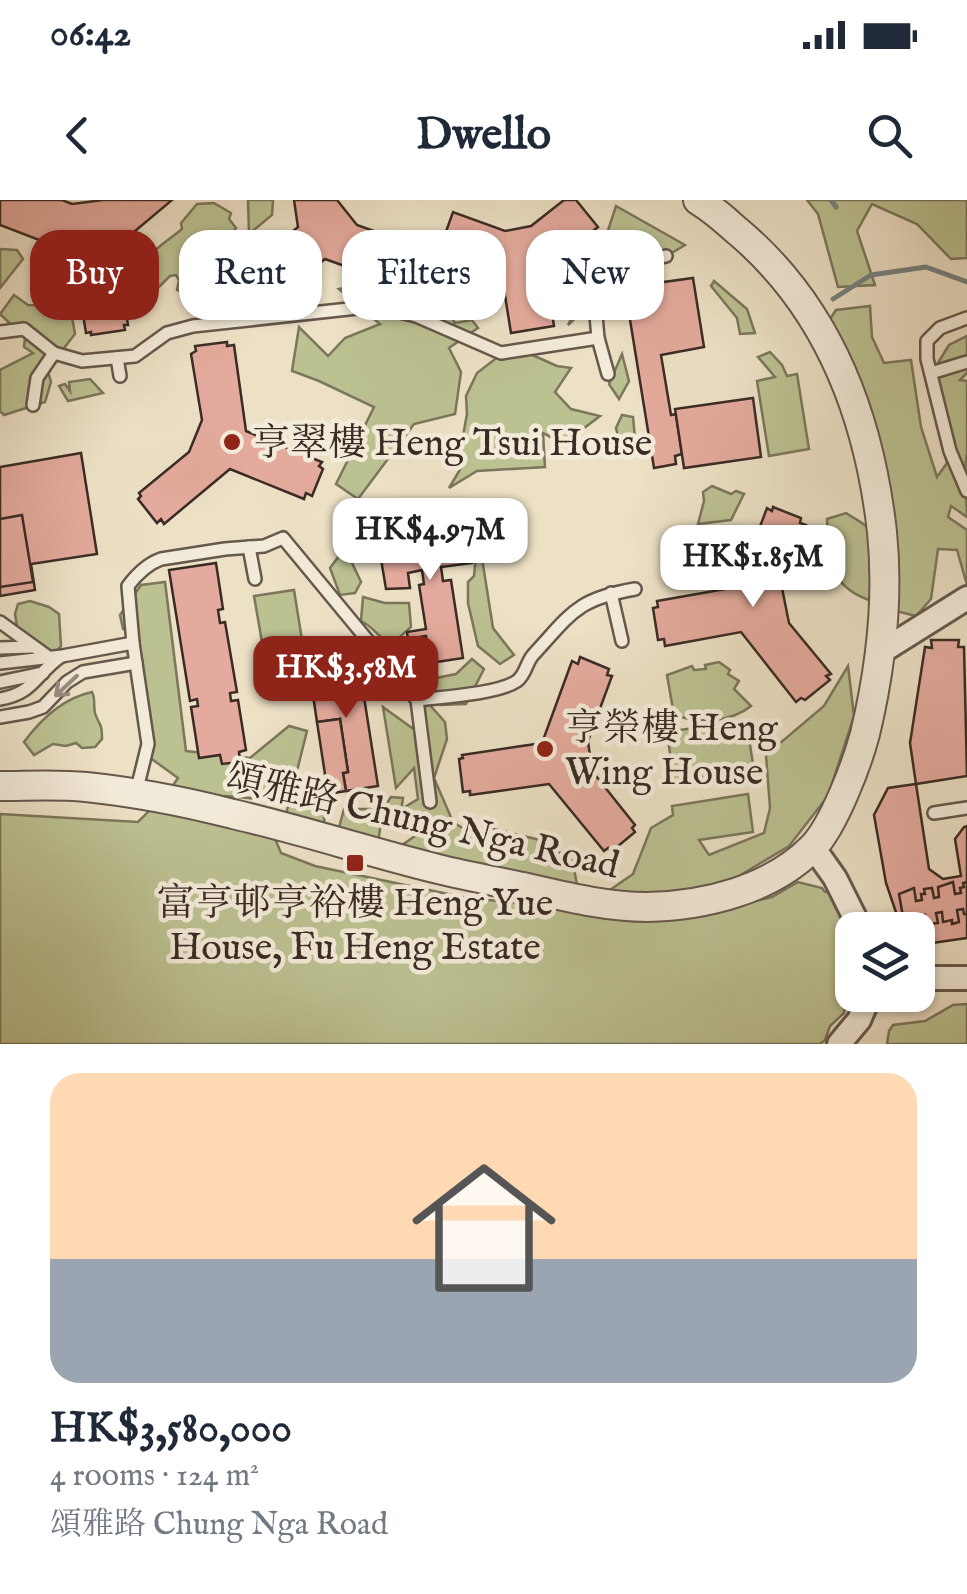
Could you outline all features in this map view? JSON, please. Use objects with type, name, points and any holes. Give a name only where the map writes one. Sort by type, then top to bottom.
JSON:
[{"type":"street","name":"頌雅路 Chung Nga Road","points":[[0,786],[84,786],[232,813],[439,870],[568,898],[644,907],[730,897],[778,874],[814,847],[858,762],[874,700],[884,617],[883,543],[871,469],[846,385],[809,309],[753,244],[698,200]]},
{"type":"street","points":[[881,652],[967,598]]},
{"type":"street","points":[[884,617],[915,620],[939,615]]},
{"type":"street","points":[[814,847],[852,912]]},
{"type":"street","points":[[935,978],[967,978]]},
{"type":"street","points":[[839,1044],[863,1012]]},
{"type":"lane","points":[[608,374],[598,338],[594,304],[597,282],[626,265],[666,256]]},
{"type":"lane","points":[[0,332],[24,329],[54,353],[82,362],[135,356],[167,333],[193,326],[376,306],[416,316],[501,353],[598,338]]},
{"type":"lane","points":[[967,318],[940,328],[927,341],[927,359],[950,452],[967,490]]},
{"type":"lane","points":[[33,406],[37,378],[54,353]]},
{"type":"lane","points":[[117,358],[120,376]]},
{"type":"lane","points":[[931,372],[967,362]]},
{"type":"lane","points":[[135,795],[148,744],[128,586],[152,562],[161,559],[264,546],[283,538],[417,700],[430,802]]},
{"type":"lane","points":[[250,547],[255,578]]},
{"type":"lane","points":[[417,700],[516,682],[529,660],[569,615],[588,601],[635,589]]},
{"type":"lane","points":[[611,594],[622,641]]},
{"type":"lane","points":[[0,622],[48,656]]},
{"type":"lane","points":[[0,634],[20,637]]},
{"type":"lane","points":[[0,662],[133,643]]},
{"type":"lane","points":[[0,648],[34,648]]},
{"type":"lane","points":[[0,699],[23,693],[62,656]]},
{"type":"lane","points":[[0,717],[43,707],[67,682],[83,672],[136,663]]},
{"type":"lane","points":[[0,682],[42,673]]},
{"type":"lane","points":[[934,813],[967,808]]},
{"type":"green space","points":[[248,200],[273,200],[272,215],[249,230]]},
{"type":"green space","points":[[807,200],[967,200],[967,258],[951,259],[917,224],[872,204],[857,231],[875,285],[838,287],[818,214]]},
{"type":"green space","points":[[214,203],[231,213],[229,219],[236,228],[181,230],[181,223],[197,204]]},
{"type":"green space","points":[[616,206],[658,230],[608,230]]},
{"type":"green space","points":[[179,231],[179,280],[176,275],[170,276],[159,287],[159,247]]},
{"type":"green space","points":[[664,233],[685,245],[670,254],[664,252]]},
{"type":"green space","points":[[0,249],[17,250],[23,259],[0,288]]},
{"type":"green space","points":[[714,281],[747,309],[755,333],[740,334],[737,318],[711,286]]},
{"type":"green space","points":[[14,295],[30,305],[30,320],[72,320],[75,334],[61,352],[44,358],[51,382],[45,402],[4,415],[0,411],[0,370],[33,353],[24,347],[25,338],[0,314]]},
{"type":"green space","points":[[870,306],[872,337],[884,363],[911,360],[921,427],[937,477],[947,463],[926,382],[949,345],[967,336],[967,373],[960,380],[967,381],[967,517],[951,506],[948,517],[967,530],[967,585],[957,550],[938,549],[931,599],[916,616],[896,611],[826,325],[836,310]]},
{"type":"green space","points":[[375,320],[472,320],[478,328],[449,348],[461,372],[455,414],[414,424],[358,499],[336,484],[374,407],[292,371],[299,327],[328,356],[345,338],[380,324]]},
{"type":"green space","points":[[512,346],[557,366],[571,368],[555,392],[571,409],[600,416],[563,444],[543,433],[545,467],[477,471],[449,488],[464,463],[460,452],[466,396],[477,373]]},
{"type":"green space","points":[[770,352],[787,376],[797,374],[809,449],[769,456],[757,381],[775,377],[758,357]]},
{"type":"green space","points":[[622,354],[629,381],[619,399],[609,384]]},
{"type":"green space","points":[[90,379],[103,393],[68,401],[59,386],[65,384],[70,391],[69,382]]},
{"type":"green space","points":[[622,415],[633,417],[636,449],[622,451],[616,428]]},
{"type":"green space","points":[[712,486],[731,494],[744,494],[731,520],[698,524],[703,492]]},
{"type":"green space","points":[[846,513],[867,527],[875,544],[876,563],[869,600],[845,587],[830,558],[827,519]]},
{"type":"green space","points":[[478,533],[493,628],[514,655],[500,664],[478,646],[468,603]]},
{"type":"green space","points":[[345,548],[361,582],[355,593],[340,595],[330,568]]},
{"type":"green space","points":[[165,582],[186,751],[250,758],[289,726],[307,731],[296,775],[259,799],[225,796],[213,805],[167,794],[178,778],[149,757],[136,632],[123,629],[120,615],[141,585]]},
{"type":"green space","points":[[294,590],[306,665],[267,671],[254,596]]},
{"type":"green space","points":[[363,597],[385,603],[409,603],[411,627],[393,643],[383,639],[361,621]]},
{"type":"green space","points":[[30,601],[59,614],[61,646],[56,652],[40,652],[18,633],[18,604]]},
{"type":"green space","points":[[472,659],[484,669],[466,704],[441,705],[426,680],[456,674]]},
{"type":"green space","points":[[719,662],[739,681],[734,689],[751,706],[734,716],[714,720],[674,715],[667,675],[692,666],[694,670],[706,669],[705,665]]},
{"type":"green space","points":[[848,666],[854,716],[828,796],[789,846],[714,891],[597,899],[633,874],[651,828],[673,815],[672,806],[748,794],[753,832],[699,840],[709,855],[764,833],[770,808],[766,755],[824,706]]},
{"type":"green space","points":[[92,692],[102,733],[95,747],[53,744],[34,755],[24,742],[38,725],[63,704]]},
{"type":"green space","points":[[428,703],[445,722],[447,739],[434,778],[453,822],[472,834],[494,829],[540,840],[572,860],[578,889],[395,850],[418,834],[423,816],[409,813],[405,807],[418,799],[414,768],[396,788],[383,707],[412,728]]},
{"type":"green space","points":[[746,720],[754,770],[674,782],[667,732]]},
{"type":"green space","points":[[306,787],[322,797],[325,828],[338,831],[344,809],[383,809],[391,797],[403,798],[401,812],[382,816],[378,843],[284,821],[292,792]]},
{"type":"green space","points":[[157,803],[211,814],[237,830],[272,831],[281,853],[315,866],[467,898],[695,916],[772,897],[798,882],[822,888],[833,892],[843,912],[835,912],[835,1012],[844,1013],[830,1026],[820,1044],[0,1044],[0,814],[138,822]]},
{"type":"green space","points":[[967,1004],[967,1044],[887,1044],[893,1025],[925,1021],[953,1005]]},
{"type":"building","points":[[0,200],[62,200],[72,204],[172,200],[136,230],[30,230],[30,237],[0,225]]},
{"type":"building","points":[[294,200],[337,200],[357,225],[371,230],[342,230],[342,265],[322,261],[322,230],[294,230],[298,227]]},
{"type":"building","points":[[564,200],[576,200],[598,227],[526,230],[526,320],[553,320],[554,326],[511,333],[506,302],[506,231],[531,226]]},
{"type":"building","points":[[453,212],[502,230],[447,230]]},
{"type":"building","points":[[693,278],[704,347],[661,355],[682,454],[675,456],[676,464],[654,468],[630,320],[664,320],[664,282]]},
{"type":"building","points":[[84,320],[127,320],[125,330],[86,333]]},
{"type":"building","name":"亨翠樓 Heng Tsui House","points":[[227,342],[227,346],[234,345],[246,431],[322,462],[319,466],[323,469],[312,496],[306,493],[304,499],[230,469],[164,524],[161,519],[157,523],[138,499],[139,493],[189,452],[202,420],[191,354],[196,351],[195,346]]},
{"type":"building","points":[[753,398],[761,457],[684,468],[675,409]]},
{"type":"building","points":[[81,453],[97,554],[31,564],[35,590],[0,596],[0,467]]},
{"type":"building","points":[[773,507],[801,518],[800,523],[806,525],[782,588],[789,623],[831,674],[826,676],[830,680],[805,700],[796,702],[741,632],[665,646],[664,639],[658,640],[653,608],[658,607],[657,601],[737,587],[767,508],[772,511]]},
{"type":"building","points":[[22,515],[33,582],[0,587],[0,519]]},
{"type":"building","points":[[451,522],[452,529],[466,527],[472,563],[441,567],[443,581],[451,580],[463,658],[430,663],[426,636],[408,639],[407,632],[426,629],[419,585],[424,584],[422,570],[408,573],[410,588],[386,589],[378,541],[444,531],[443,523]]},
{"type":"building","points":[[216,563],[223,609],[218,610],[220,623],[225,622],[237,692],[230,693],[231,701],[238,700],[246,750],[239,752],[240,762],[222,764],[220,755],[199,758],[191,707],[198,706],[197,699],[190,701],[169,570]]},
{"type":"building","points":[[931,640],[959,640],[958,647],[964,647],[967,776],[916,784],[910,743],[925,647],[932,648]]},
{"type":"building","name":"亨榮樓 Heng Wing House","points":[[580,657],[609,669],[607,675],[612,676],[588,741],[592,771],[635,825],[635,832],[611,852],[608,848],[604,851],[549,784],[470,795],[470,791],[463,792],[459,759],[462,755],[542,743],[572,661],[578,664]]},
{"type":"building","points":[[351,658],[351,699],[364,697],[378,786],[346,791],[343,773],[348,772],[340,719],[317,722],[311,682],[320,680],[317,663]]},
{"type":"building","points":[[340,719],[348,772],[343,773],[346,791],[328,794],[317,722]]},
{"type":"building","points":[[916,784],[929,869],[943,879],[961,876],[955,839],[967,826],[967,938],[935,943],[935,912],[896,912],[886,883],[874,815],[888,788]]},
{"type":"building","points":[[953,882],[955,894],[961,893],[960,888],[967,882],[967,914],[963,909],[957,910],[959,922],[943,922],[942,912],[936,913],[935,923],[935,912],[902,912],[899,894],[914,888],[916,901],[922,900],[924,889],[932,888],[934,898],[939,897],[938,887]]},
{"type":"waterway","points":[[831,200],[836,207]]},
{"type":"waterway","points":[[833,299],[871,275],[926,267],[967,282]]},
{"type":"place","name":"亨翠樓 Heng Tsui House","points":[[232,442]]},
{"type":"place","name":"亨榮樓 Heng Wing House","points":[[545,749]]},
{"type":"place","name":"富亨邨亨裕樓 Heng Yue House, Fu Heng Estate","points":[[355,863]]}]
